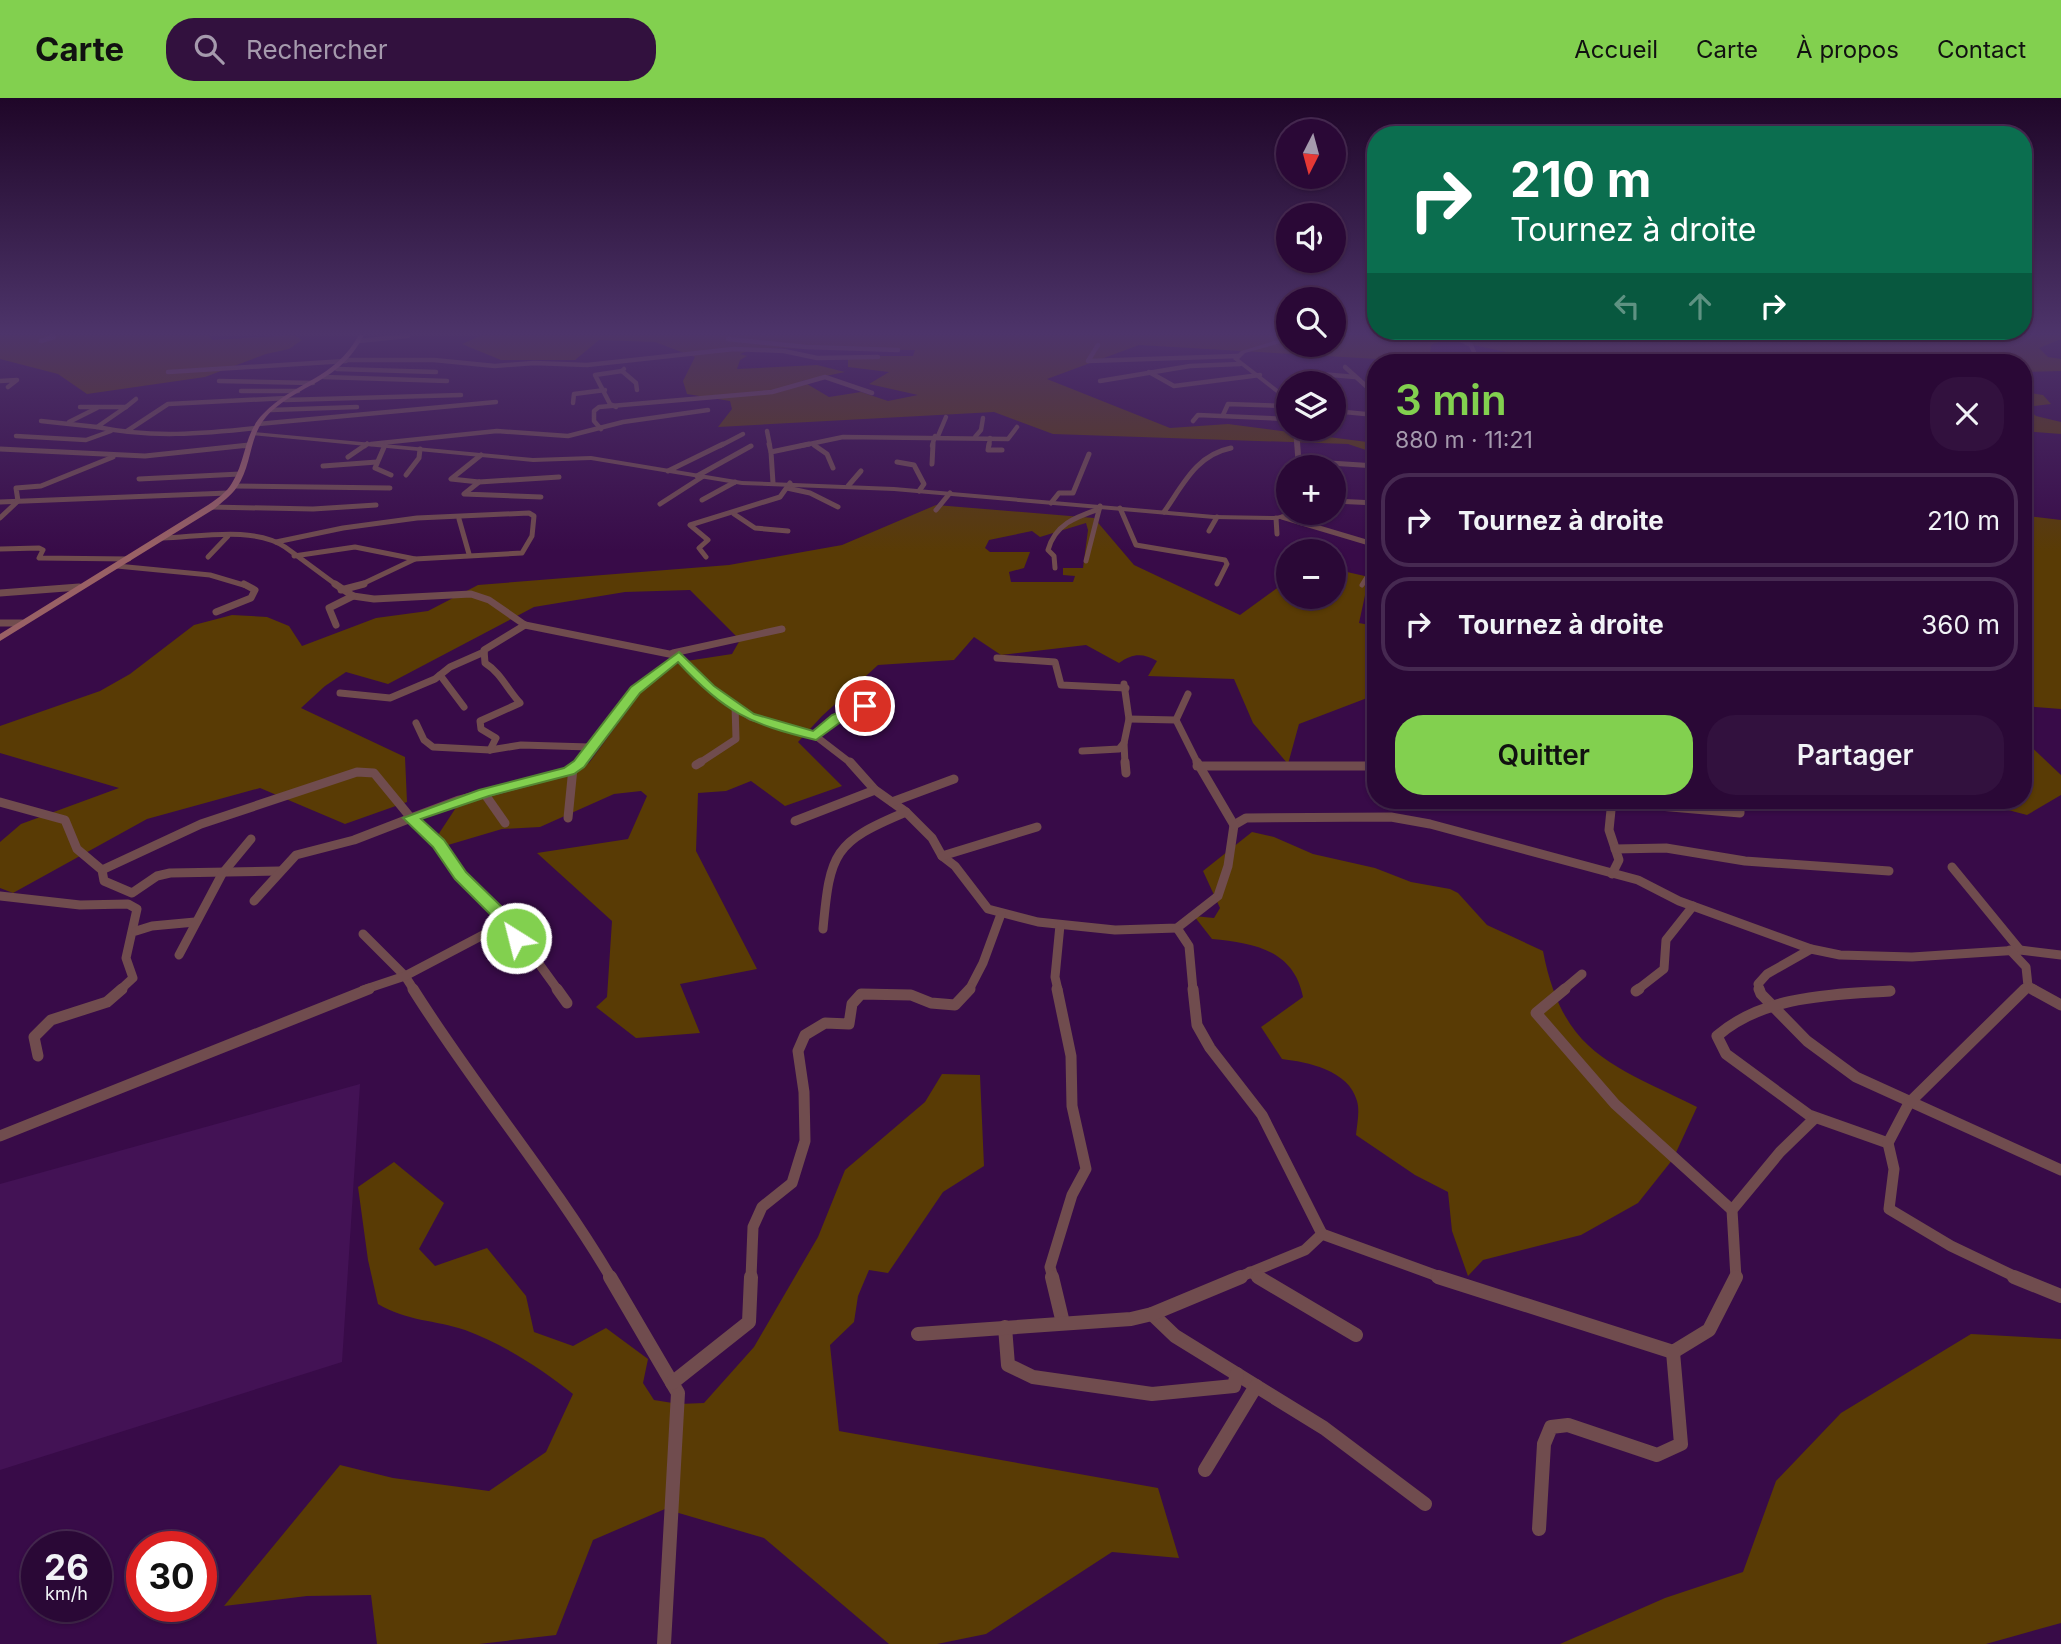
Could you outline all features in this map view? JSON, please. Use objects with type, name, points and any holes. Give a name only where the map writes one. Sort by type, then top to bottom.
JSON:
[{"type":"main road","points":[[0,638],[212,507],[231,490],[240,474],[256,429],[275,407]]},
{"type":"street","points":[[67,423],[98,407]]},
{"type":"street","points":[[97,427],[126,407]]},
{"type":"street","points":[[127,431],[163,407]]},
{"type":"street","points":[[271,410],[351,407]]},
{"type":"street","points":[[41,421],[173,435],[256,429],[450,407]]},
{"type":"street","points":[[601,429],[594,421],[595,410],[615,407]]},
{"type":"street","points":[[630,407],[639,419]]},
{"type":"street","points":[[1223,415],[1227,407]]},
{"type":"street","points":[[348,457],[369,444],[483,431],[568,436],[639,419],[708,410]]},
{"type":"street","points":[[1346,412],[1367,414]]},
{"type":"street","points":[[1193,421],[1199,415],[1276,418]]},
{"type":"street","points":[[932,464],[931,449],[946,417]]},
{"type":"street","points":[[975,437],[981,430],[983,418]]},
{"type":"street","points":[[771,452],[843,437],[936,436],[1008,439],[1017,427]]},
{"type":"street","points":[[256,429],[369,444],[533,460],[591,458],[700,477],[789,486],[838,507]]},
{"type":"street","points":[[16,436],[86,440],[113,430]]},
{"type":"street","points":[[767,431],[774,466],[770,474],[774,477],[772,483]]},
{"type":"street","points":[[668,471],[743,434]]},
{"type":"street","points":[[990,438],[988,450],[1002,450]]},
{"type":"street","points":[[385,445],[376,470],[391,475]]},
{"type":"street","points":[[814,445],[827,454],[833,468]]},
{"type":"street","points":[[0,449],[151,456],[248,446]]},
{"type":"street","points":[[660,504],[751,446]]},
{"type":"street","points":[[1164,512],[1191,469],[1214,450],[1231,448]]},
{"type":"street","points":[[406,475],[419,458],[420,449]]},
{"type":"street","points":[[1051,503],[1059,493],[1073,493],[1082,479],[1088,454]]},
{"type":"street","points":[[18,501],[16,488],[48,483],[117,455]]},
{"type":"street","points":[[481,455],[451,479],[479,482],[559,477]]},
{"type":"street","points":[[897,462],[914,465],[924,484],[919,491]]},
{"type":"street","points":[[323,466],[377,463]]},
{"type":"street","points":[[1346,465],[1367,466]]},
{"type":"street","points":[[848,486],[861,471]]},
{"type":"street","points":[[139,479],[240,474]]},
{"type":"street","points":[[479,482],[464,494],[541,497]]},
{"type":"street","points":[[702,500],[736,482]]},
{"type":"street","points":[[706,557],[699,548],[708,540],[690,525],[734,514],[780,496],[789,486],[848,486],[1217,517],[1276,517]]},
{"type":"street","points":[[0,502],[231,490],[390,488]]},
{"type":"street","points":[[936,510],[950,494]]},
{"type":"street","points":[[0,518],[18,501]]},
{"type":"street","points":[[1346,502],[1367,503]]},
{"type":"street","points":[[212,507],[313,509],[376,505]]},
{"type":"street","points":[[1086,561],[1099,507]]},
{"type":"street","points":[[1055,568],[1054,556],[1048,550],[1058,528],[1069,519],[1099,507]]},
{"type":"street","points":[[1119,508],[1136,545],[1227,562],[1217,584]]},
{"type":"street","points":[[276,542],[422,518],[460,519],[529,513],[534,516],[532,536],[524,552],[415,559],[365,584],[341,590]]},
{"type":"street","points":[[734,514],[755,528],[788,531]]},
{"type":"street","points":[[1209,531],[1217,517]]},
{"type":"street","points":[[460,519],[469,554]]},
{"type":"street","points":[[1278,534],[1279,525]]},
{"type":"street","points":[[1307,525],[1367,542]]},
{"type":"street","points":[[208,556],[228,536]]},
{"type":"street","points":[[163,538],[257,537],[276,542],[353,596],[374,599],[471,594],[489,600],[525,625],[675,655],[782,629]]},
{"type":"street","points":[[293,556],[355,547],[396,553],[415,559]]},
{"type":"street","points":[[0,550],[39,548],[43,550],[40,558],[129,559]]},
{"type":"street","points":[[117,566],[169,573],[190,571],[246,582],[255,590],[251,598],[216,612]]},
{"type":"street","points":[[1362,585],[1367,577]]},
{"type":"street","points":[[0,593],[79,587]]},
{"type":"street","points":[[336,625],[330,608],[353,596]]},
{"type":"street","points":[[0,623],[22,623]]},
{"type":"street","points":[[489,750],[496,738],[479,727],[480,721],[520,703],[504,685],[499,671],[485,663],[484,652],[486,646],[525,625]]},
{"type":"street","points":[[340,693],[390,698],[408,692],[450,667],[484,652]]},
{"type":"street","points":[[675,655],[710,689],[750,717],[816,736],[845,756],[875,790],[906,812],[932,838],[942,856],[955,866],[988,909],[1060,925],[1132,932],[1177,928],[1192,913],[1216,900],[1222,886],[1234,825],[1220,797],[1197,766],[1176,720],[1188,694]]},
{"type":"street","points":[[568,818],[573,768],[644,681],[675,655]]},
{"type":"street","points":[[997,658],[1055,662],[1061,685],[1124,685],[1129,719],[1124,743],[1126,773]]},
{"type":"street","points":[[440,675],[464,707]]},
{"type":"street","points":[[816,736],[837,718],[883,700]]},
{"type":"street","points":[[696,765],[736,739],[735,705]]},
{"type":"street","points":[[1129,719],[1176,720]]},
{"type":"street","points":[[416,723],[424,740],[433,747],[489,750],[521,745],[590,747]]},
{"type":"street","points":[[1082,751],[1119,749],[1124,743]]},
{"type":"street","points":[[1197,766],[1367,766]]},
{"type":"street","points":[[254,901],[296,855],[354,840],[484,793],[573,768]]},
{"type":"street","points":[[102,870],[201,824],[357,772],[374,773],[411,818],[439,844],[460,876],[498,913],[502,925],[529,950],[567,1003]]},
{"type":"street","points":[[892,802],[954,779]]},
{"type":"street","points":[[795,821],[875,790]]},
{"type":"street","points":[[484,793],[505,823]]},
{"type":"street","points":[[0,802],[65,820],[77,849],[102,870],[104,881],[132,893],[157,876],[279,871]]},
{"type":"street","points":[[1611,809],[1609,830],[1619,860],[1612,874]]},
{"type":"street","points":[[1694,809],[1740,813],[1740,809]]},
{"type":"street","points":[[823,929],[827,876],[837,849],[864,829],[906,812]]},
{"type":"street","points":[[1234,825],[1246,818],[1266,816],[1391,817],[1638,880],[1693,906],[1811,949],[1840,956],[1881,957],[2015,950],[2061,955]]},
{"type":"street","points":[[942,856],[1037,827]]},
{"type":"street","points":[[179,955],[222,874],[251,839]]},
{"type":"street","points":[[1615,849],[1667,848],[1695,855],[1745,861],[1889,871]]},
{"type":"street","points":[[1952,867],[2015,950],[2025,967],[2028,986]]},
{"type":"street","points":[[0,896],[80,905],[128,904],[137,909],[136,931],[125,950],[124,963],[133,978],[107,1002],[51,1020],[34,1037],[38,1056]]},
{"type":"street","points":[[1636,991],[1664,969],[1666,940],[1693,906]]},
{"type":"street","points":[[672,1383],[749,1322],[753,1227],[762,1207],[792,1183],[805,1141],[804,1092],[798,1051],[805,1035],[825,1023],[849,1024],[852,1004],[862,994],[911,995],[931,1003],[954,1005],[965,997],[976,978],[1001,914]]},
{"type":"street","points":[[136,931],[152,926],[195,922]]},
{"type":"street","points":[[0,1136],[237,1043],[338,999],[405,975],[502,925]]},
{"type":"street","points":[[1060,925],[1055,977],[1071,1056],[1072,1106],[1086,1169],[1072,1195],[1050,1266],[1063,1323]]},
{"type":"street","points":[[1177,928],[1189,946],[1197,1025],[1210,1048],[1262,1115],[1322,1234],[1491,1296],[1673,1352],[1709,1330],[1736,1279],[1732,1210],[1780,1152],[1815,1118]]},
{"type":"street","points":[[363,934],[405,975],[448,1045],[517,1135],[597,1255],[678,1393],[664,1644]]},
{"type":"street","points":[[1811,949],[1766,974],[1758,984],[1761,994],[1807,1041],[1856,1077],[2061,1170]]},
{"type":"street","points":[[1582,974],[1536,1013],[1615,1104],[1732,1210]]},
{"type":"street","points":[[2028,986],[2061,1004]]},
{"type":"street","points":[[2028,986],[1989,1021],[1955,1060],[1909,1103],[1888,1143],[1894,1169],[1889,1209],[1910,1224],[2018,1279],[2061,1296]]},
{"type":"street","points":[[1888,1143],[1815,1118],[1726,1054],[1717,1036],[1739,1018],[1773,1007],[1827,995],[1891,990]]},
{"type":"street","points":[[918,1334],[1131,1319],[1152,1314],[1306,1250],[1322,1234]]},
{"type":"street","points":[[1250,1272],[1356,1335]]},
{"type":"street","points":[[1152,1314],[1175,1336],[1324,1427],[1425,1504]]},
{"type":"street","points":[[1005,1327],[1009,1365],[1032,1377],[1152,1394],[1234,1386],[1237,1374]]},
{"type":"street","points":[[1539,1529],[1544,1444],[1551,1427],[1568,1425],[1657,1455],[1681,1444],[1673,1352]]},
{"type":"street","points":[[1205,1470],[1256,1386]]},
{"type":"shaded area","points":[[732,407],[1118,407],[1170,428],[1228,424],[1276,430],[1276,441],[1346,439],[1367,442],[1367,450],[1348,444],[1053,434],[994,412],[718,427]]},
{"type":"shaded area","points":[[2032,412],[2036,416],[2061,422],[2061,434],[2032,432]]},
{"type":"shaded area","points":[[936,505],[1094,518],[1134,565],[1240,615],[1276,589],[1276,609],[1346,609],[1346,572],[1367,577],[1359,623],[1367,624],[1367,698],[1299,724],[1288,764],[1253,723],[1234,679],[1148,676],[1157,661],[1147,657],[1133,656],[1119,663],[1086,645],[1001,655],[974,637],[954,660],[878,665],[798,742],[842,786],[785,806],[751,781],[726,791],[698,793],[696,851],[757,969],[680,984],[700,1033],[636,1038],[596,1007],[607,997],[612,921],[537,853],[628,839],[647,796],[641,791],[614,794],[540,827],[502,829],[448,845],[436,838],[459,803],[504,793],[589,763],[633,703],[631,694],[680,662],[732,654],[740,640],[690,590],[625,592],[534,607],[388,684],[346,672],[325,686],[301,708],[405,757],[407,802],[345,824],[260,788],[147,819],[13,893],[0,888],[0,842],[21,824],[119,788],[0,753],[0,726],[100,691],[130,674],[194,625],[232,615],[267,617],[289,626],[302,646],[376,618],[428,611],[478,585],[729,565],[842,545]],"holes":[[[1086,523],[1088,530],[1083,568],[1063,568],[1063,575],[1075,576],[1073,582],[1011,582],[1009,572],[1024,568],[1030,552],[990,552],[985,548],[989,540],[1032,531],[1040,537]]]},
{"type":"shaded area","points":[[2032,516],[2061,520],[2061,709],[2032,707]]},
{"type":"shaded area","points":[[2032,748],[2061,775],[2061,795],[2027,815],[2004,809],[2032,809]]},
{"type":"shaded area","points":[[1252,832],[1274,837],[1313,854],[1375,868],[1411,882],[1450,889],[1458,893],[1487,925],[1543,951],[1552,986],[1563,1013],[1595,1052],[1639,1079],[1697,1107],[1673,1159],[1638,1203],[1581,1235],[1483,1260],[1468,1276],[1452,1231],[1448,1192],[1415,1175],[1356,1135],[1358,1105],[1353,1090],[1336,1075],[1315,1065],[1282,1059],[1261,1027],[1303,997],[1291,969],[1281,959],[1257,947],[1212,939],[1194,916],[1214,918],[1220,908],[1203,871]]},
{"type":"shaded area","points":[[942,1074],[980,1075],[984,1166],[943,1192],[888,1273],[869,1270],[858,1296],[854,1322],[830,1345],[839,1431],[1158,1488],[1179,1558],[1112,1552],[986,1634],[937,1644],[889,1644],[764,1538],[665,1509],[593,1540],[556,1635],[479,1644],[377,1644],[371,1595],[307,1596],[224,1606],[340,1465],[393,1478],[489,1491],[546,1452],[573,1394],[548,1375],[494,1342],[465,1330],[399,1314],[378,1304],[368,1260],[358,1187],[394,1162],[444,1203],[419,1249],[435,1266],[487,1248],[526,1296],[534,1332],[573,1346],[606,1328],[648,1359],[643,1383],[654,1400],[679,1404],[704,1403],[754,1347],[818,1237],[845,1170],[925,1102]]},
{"type":"shaded area","points":[[360,1084],[342,1362],[0,1470],[0,1184]]},
{"type":"shaded area","points":[[1971,1334],[2061,1339],[2061,1623],[1986,1644],[1560,1644],[1665,1598],[1743,1572],[1776,1481],[1841,1413]]},
{"type":"route","points":[[516,938],[502,925],[498,913],[460,876],[439,844],[411,818],[459,800],[538,777],[569,771],[579,764],[635,690],[679,656],[686,659],[710,689],[750,717],[796,731],[816,736],[837,718],[865,706]]}]
